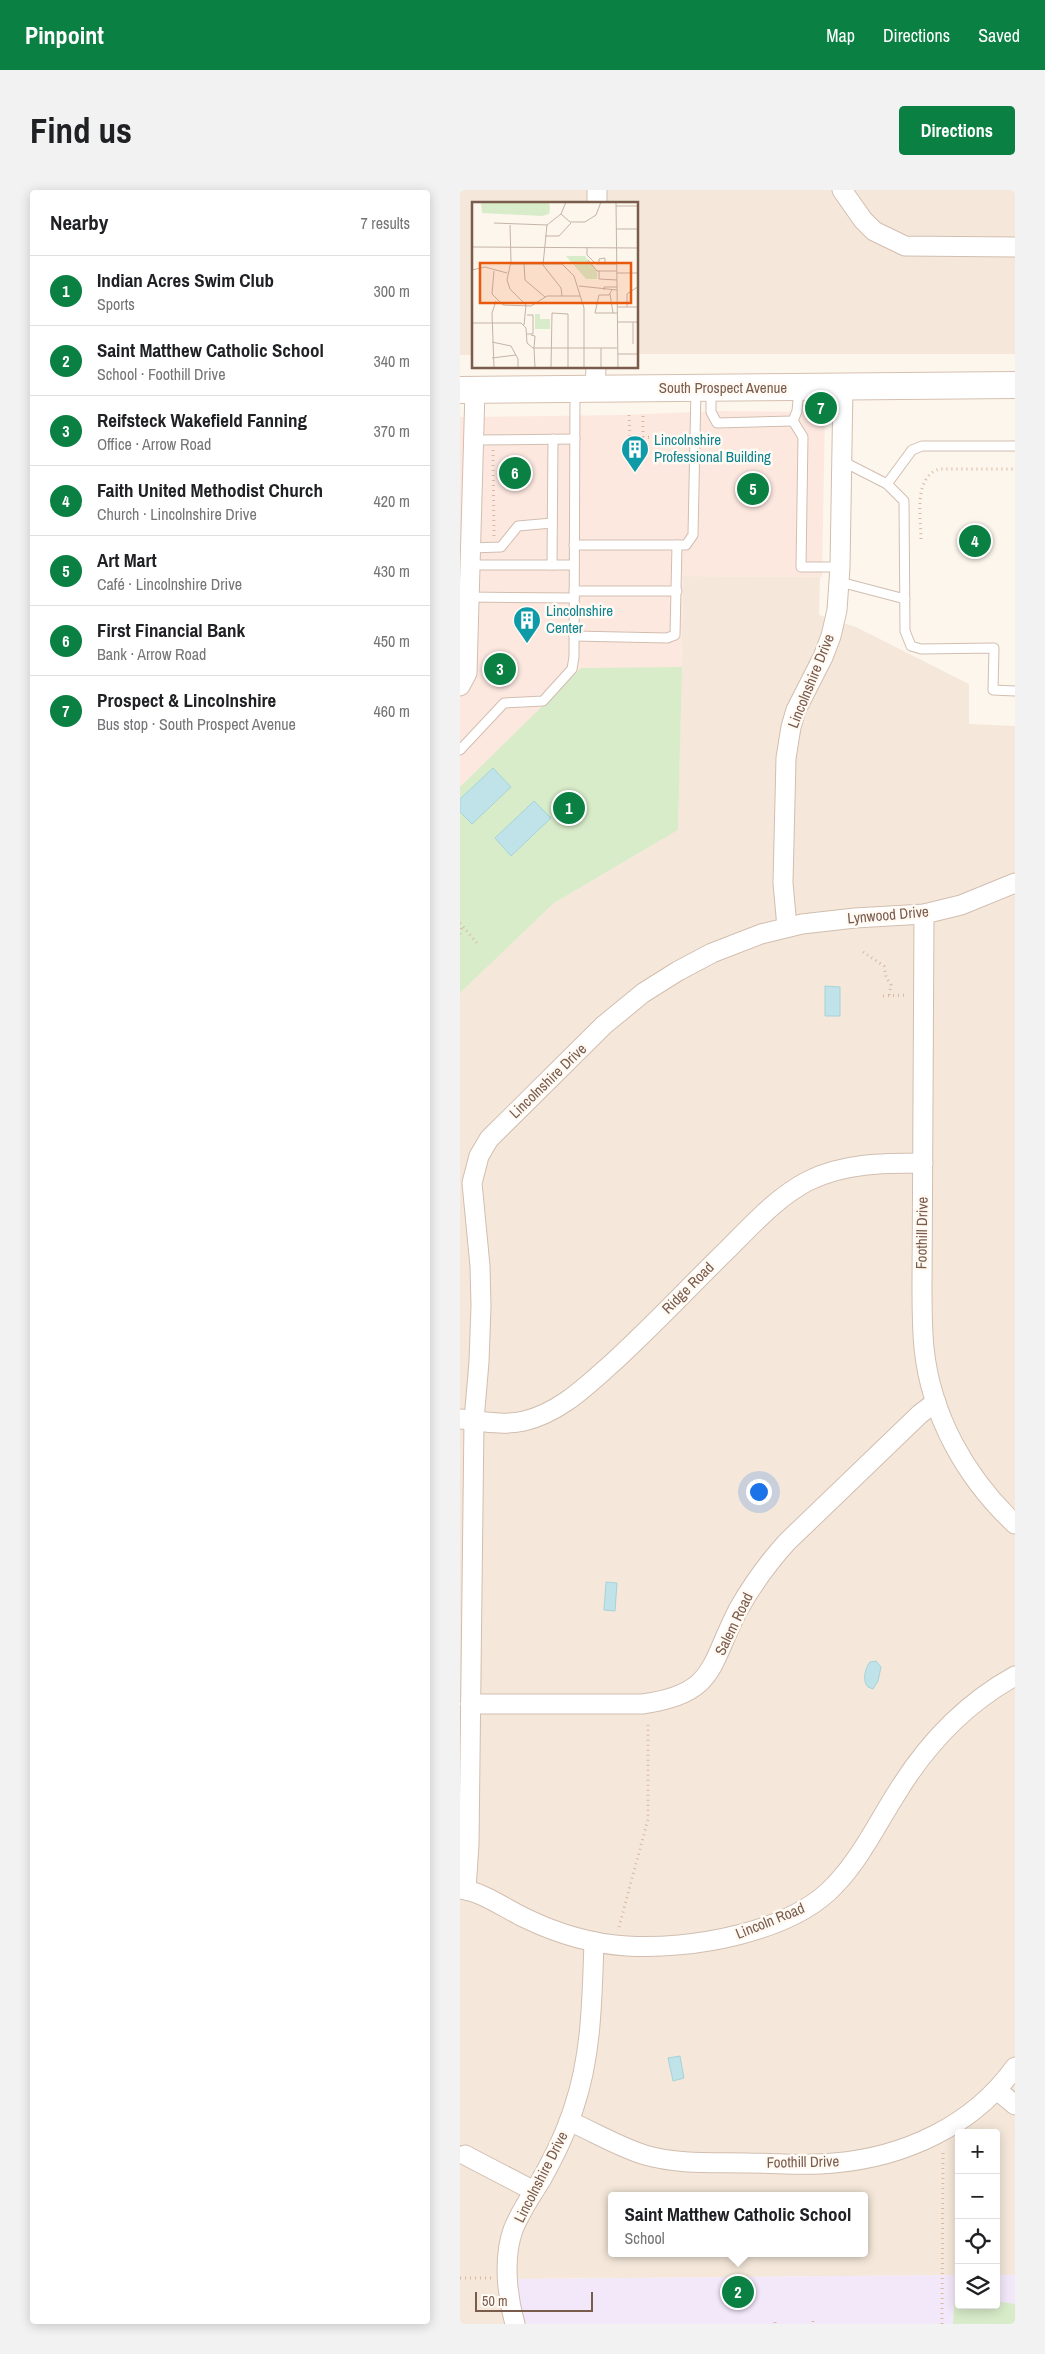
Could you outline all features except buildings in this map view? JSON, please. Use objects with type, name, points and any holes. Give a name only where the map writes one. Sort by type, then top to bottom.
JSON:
[{"type":"main road","name":"South Prospect Avenue","points":[[468,390],[589,381],[704,388],[1015,385]]},
{"type":"street","points":[[842,190],[863,220],[874,231],[905,246],[1015,247]]},
{"type":"street","name":"Lincolnshire Drive","points":[[463,1890],[469,1844],[470,1704],[467,1420],[479,1362],[481,1306],[480,1266],[472,1183],[479,1156],[489,1139],[604,1025],[643,993],[712,953],[761,934],[787,927],[783,883],[786,758],[796,710],[831,636],[837,610],[840,574],[843,387]]},
{"type":"street","points":[[460,686],[468,673],[464,646],[468,597],[466,496],[473,440],[468,390]]},
{"type":"street","name":"Lynwood Drive","points":[[787,927],[836,920],[924,914],[961,905],[1015,883]]},
{"type":"street","name":"Foothill Drive","points":[[924,914],[922,1286],[924,1347],[936,1402],[959,1455],[998,1508],[1015,1524]]},
{"type":"street","name":"Ridge Road","points":[[467,1420],[491,1424],[522,1421],[540,1416],[572,1398],[619,1356],[767,1210],[787,1194],[808,1181],[828,1172],[858,1165],[923,1163]]},
{"type":"street","name":"Salem Road","points":[[470,1704],[642,1704],[673,1698],[695,1686],[709,1672],[719,1656],[738,1611],[768,1563],[787,1542],[920,1414],[936,1402]]},
{"type":"street","name":"Lincoln Road","points":[[463,1890],[526,1919],[594,1942],[627,1946],[703,1943],[764,1927],[796,1913],[820,1899],[835,1886],[853,1864],[899,1789],[924,1754],[956,1718],[974,1702],[1015,1676]]},
{"type":"street","name":"Lincolnshire Drive","points":[[515,2324],[509,2302],[509,2251],[513,2232],[559,2147],[584,2073],[588,2044],[594,1942]]},
{"type":"street","name":"Foothill Drive","points":[[569,2121],[629,2149],[664,2159],[689,2162],[831,2164],[887,2155],[918,2144],[941,2132],[968,2114],[996,2090],[1015,2067]]},
{"type":"street","points":[[996,2090],[1015,2105]]},
{"type":"street","points":[[465,2155],[534,2191]]},
{"type":"lane","points":[[460,750],[504,703],[543,701],[572,668],[574,636],[575,439],[589,381]]},
{"type":"lane","points":[[793,421],[797,411],[799,387]]},
{"type":"lane","points":[[704,388],[711,412],[717,423],[793,421]]},
{"type":"lane","points":[[574,544],[686,545],[693,535],[704,388]]},
{"type":"lane","points":[[793,421],[802,437],[801,567],[840,574],[905,598]]},
{"type":"lane","points":[[552,565],[553,439]]},
{"type":"lane","points":[[473,440],[575,439]]},
{"type":"lane","points":[[887,484],[912,450],[922,446],[1015,446]]},
{"type":"lane","points":[[842,461],[887,484],[904,500],[905,631],[911,646],[921,649],[994,648],[993,690],[1015,691]]},
{"type":"lane","points":[[467,559],[501,547],[518,526],[552,523]]},
{"type":"lane","points":[[574,636],[672,638],[676,632],[677,545]]},
{"type":"lane","points":[[467,559],[574,565]]},
{"type":"lane","points":[[468,597],[677,590]]},
{"type":"path","points":[[643,414],[643,437]]},
{"type":"path","points":[[629,415],[630,437],[686,438]]},
{"type":"path","points":[[636,437],[636,443]]},
{"type":"path","points":[[492,440],[494,541]]},
{"type":"path","points":[[921,539],[922,486],[933,471],[939,469],[1015,469]]},
{"type":"path","points":[[460,934],[461,924]]},
{"type":"path","points":[[461,924],[477,943]]},
{"type":"path","points":[[863,952],[884,966],[886,977],[891,985],[889,996]]},
{"type":"path","points":[[883,996],[924,995]]},
{"type":"path","points":[[619,1927],[648,1819],[648,1725]]},
{"type":"path","points":[[942,2324],[943,2153]]},
{"type":"path","points":[[460,2278],[508,2278]]},
{"type":"shaded area","points":[[460,190],[1015,190],[1015,354],[639,354],[639,202],[472,202],[472,355],[460,355]]},
{"type":"shaded area","points":[[721,411],[825,412],[822,577],[683,576],[678,830],[554,903],[460,993],[460,417],[620,415]]},
{"type":"shaded area","points":[[683,576],[820,577],[819,615],[856,627],[969,684],[969,724],[1015,726],[1015,2275],[1000,2275],[1000,2129],[955,2129],[955,2275],[516,2279],[524,2324],[460,2324],[460,993],[554,903],[678,830]]},
{"type":"shaded area","points":[[955,2275],[955,2309],[1000,2309],[1000,2275],[1015,2275],[1015,2324],[524,2324],[516,2279]]},
{"type":"green space","points":[[682,667],[678,830],[554,903],[460,993],[460,787],[581,668]]},
{"type":"green space","points":[[955,2294],[955,2309],[1000,2309],[1000,2302],[1015,2304],[1015,2324],[953,2324]]},
{"type":"water","points":[[493,768],[511,787],[472,824],[460,812],[460,799]]},
{"type":"water","points":[[534,801],[551,818],[511,856],[495,838]]},
{"type":"water","points":[[825,986],[840,987],[840,1016],[825,1016]]},
{"type":"water","points":[[606,1582],[617,1583],[615,1611],[604,1610]]},
{"type":"water","points":[[876,1661],[881,1667],[878,1681],[873,1689],[866,1684],[865,1675],[870,1662]]},
{"type":"water","points":[[680,2056],[684,2078],[673,2081],[668,2058]]},
{"type":"place","name":"Prospect & Lincolnshire","points":[[821,408]]},
{"type":"place","name":"First Financial Bank","points":[[515,473]]},
{"type":"place","name":"Lincolnshire Professional Building","points":[[635,473]]},
{"type":"place","name":"Art Mart","points":[[753,489]]},
{"type":"place","name":"Faith United Methodist Church","points":[[975,541]]},
{"type":"place","name":"Lincolnshire Center","points":[[527,644]]},
{"type":"place","name":"Reifsteck Wakefield Fanning","points":[[500,669]]},
{"type":"place","name":"Indian Acres Swim Club","points":[[569,808]]},
{"type":"place","name":"Saint Matthew Catholic School","points":[[738,2292]]}]
